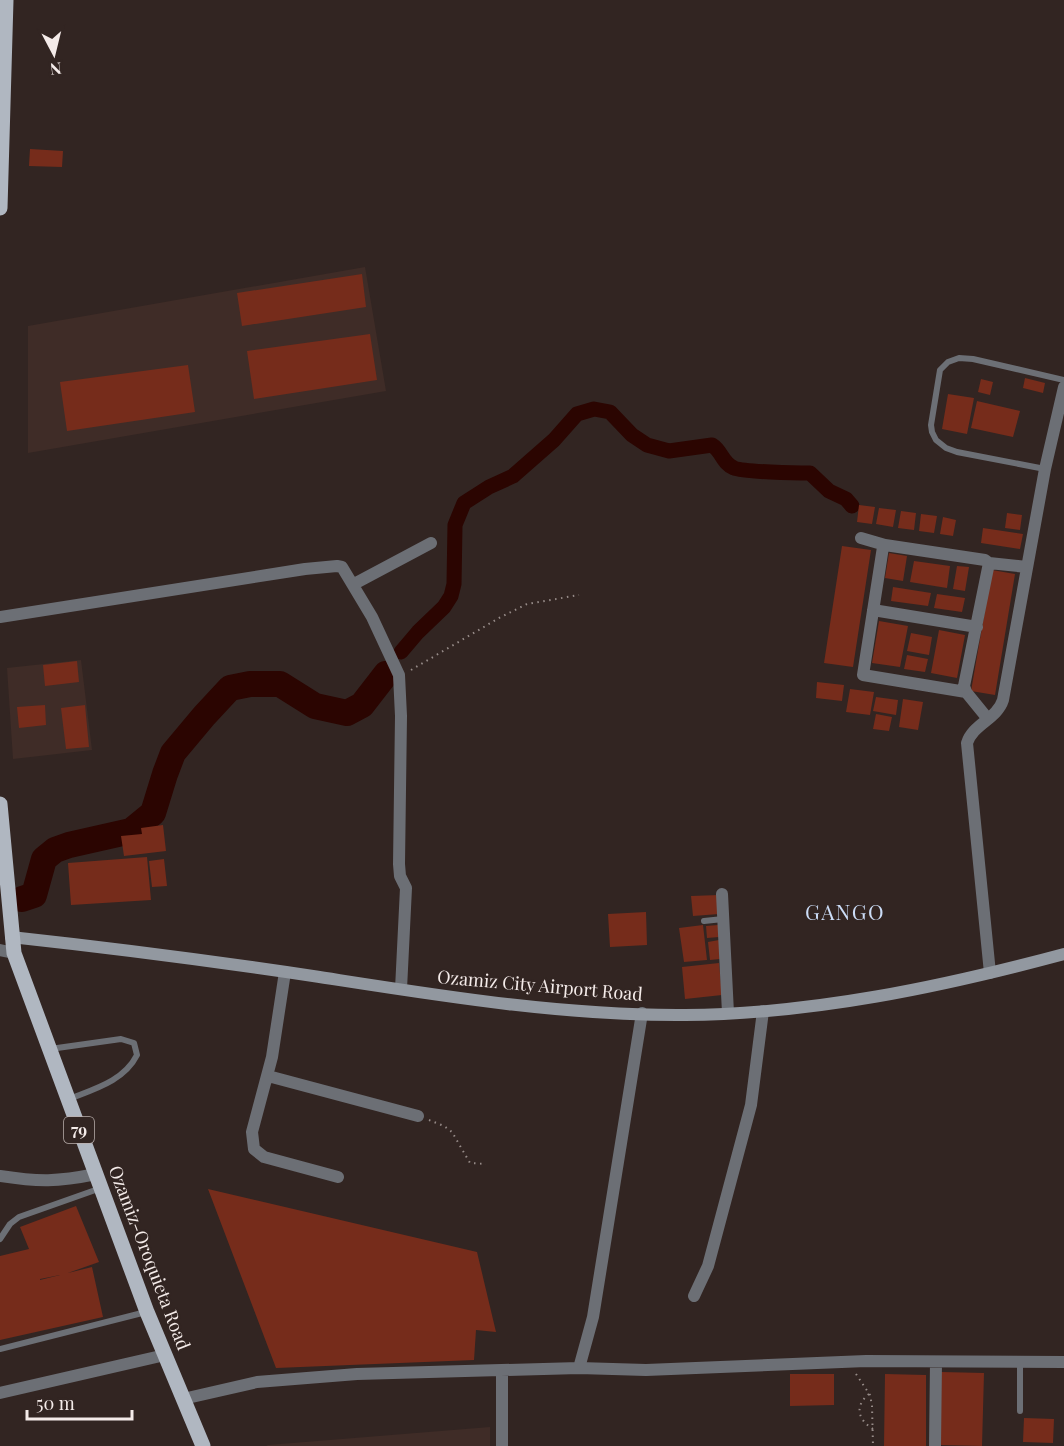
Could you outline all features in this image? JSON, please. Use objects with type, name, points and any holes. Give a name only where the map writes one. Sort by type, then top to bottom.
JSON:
[{"type":"main road","points":[[0,207],[6,0]]},
{"type":"main road","name":"Ozamiz-Oroquieta Road","points":[[0,804],[11,937],[7,951],[49,1049],[147,1312],[203,1446]]},
{"type":"main road","name":"Ozamiz City Airport Road","points":[[11,937],[189,957],[455,998],[575,1011],[685,1015],[763,1011],[852,1001],[990,973],[1064,954]]},
{"type":"street","points":[[990,973],[967,743],[969,738],[998,711],[1003,700],[1046,469],[1064,387]]},
{"type":"street","points":[[861,538],[885,545],[985,560],[989,563],[1028,567]]},
{"type":"street","points":[[354,584],[431,543]]},
{"type":"street","points":[[885,545],[863,675],[966,692]]},
{"type":"street","points":[[988,719],[964,687],[989,563]]},
{"type":"street","points":[[0,617],[155,591],[342,567],[354,584],[391,657],[399,678],[399,864],[400,876],[406,888],[401,989]]},
{"type":"street","points":[[873,610],[977,627]]},
{"type":"street","points":[[722,894],[728,1013]]},
{"type":"street","points":[[285,972],[268,1076],[253,1125],[253,1145],[256,1152],[264,1157],[338,1177]]},
{"type":"street","points":[[694,1296],[708,1266],[751,1105],[763,1011]]},
{"type":"street","points":[[579,1368],[593,1317],[642,1013]]},
{"type":"street","points":[[268,1076],[418,1116]]},
{"type":"street","points":[[0,1176],[54,1182],[98,1181]]},
{"type":"street","points":[[0,1393],[165,1355]]},
{"type":"street","points":[[183,1399],[257,1382],[357,1374],[579,1368],[646,1370],[848,1362],[1064,1362]]},
{"type":"street","points":[[935,1446],[936,1362]]},
{"type":"street","points":[[501,1371],[502,1446]]},
{"type":"lane","points":[[1046,469],[957,452],[946,448],[936,440],[931,425],[940,370],[948,362],[959,358],[973,359],[1064,380]]},
{"type":"lane","points":[[705,921],[723,919]]},
{"type":"lane","points":[[49,1049],[121,1039],[134,1043],[137,1055],[131,1067],[107,1084],[68,1100]]},
{"type":"lane","points":[[0,1239],[10,1224],[19,1217],[98,1181]]},
{"type":"lane","points":[[0,1349],[147,1312]]},
{"type":"lane","points":[[1020,1362],[1020,1411]]},
{"type":"path","points":[[399,678],[499,618],[527,604],[579,595]]},
{"type":"path","points":[[418,1116],[444,1126],[452,1132],[470,1163],[486,1164]]},
{"type":"path","points":[[848,1362],[869,1394],[872,1406],[873,1446]]},
{"type":"path","points":[[869,1394],[862,1399],[860,1412],[864,1424],[873,1430]]},
{"type":"shaded area","points":[[365,267],[386,391],[28,453],[28,326]]},
{"type":"shaded area","points":[[81,660],[92,750],[13,759],[7,668]]},
{"type":"shaded area","points":[[490,1427],[490,1446],[266,1446],[268,1445]]},
{"type":"building","points":[[30,149],[63,151],[62,167],[29,166]]},
{"type":"building","points":[[362,274],[366,307],[242,326],[237,293]]},
{"type":"building","points":[[370,334],[377,380],[254,399],[247,351]]},
{"type":"building","points":[[188,365],[195,412],[67,431],[60,382]]},
{"type":"building","points":[[1025,378],[1045,383],[1043,393],[1023,388]]},
{"type":"building","points":[[981,379],[993,382],[990,395],[978,392]]},
{"type":"building","points":[[948,394],[974,398],[967,434],[942,429]]},
{"type":"building","points":[[977,401],[1020,411],[1013,437],[971,428]]},
{"type":"building","points":[[859,505],[875,507],[872,524],[857,522]]},
{"type":"building","points":[[879,508],[896,510],[893,527],[876,524]]},
{"type":"building","points":[[901,511],[916,513],[914,530],[898,528]]},
{"type":"building","points":[[1007,513],[1022,515],[1020,530],[1005,528]]},
{"type":"building","points":[[921,514],[937,516],[934,533],[919,531]]},
{"type":"building","points":[[943,517],[956,520],[953,536],[940,534]]},
{"type":"building","points":[[983,528],[1023,534],[1020,549],[981,543]]},
{"type":"building","points":[[842,546],[871,550],[853,667],[824,663]]},
{"type":"building","points":[[889,553],[907,556],[903,581],[885,578]]},
{"type":"building","points":[[914,561],[950,566],[947,588],[910,582]]},
{"type":"building","points":[[957,566],[969,567],[965,591],[953,589]]},
{"type":"building","points":[[992,570],[1015,574],[995,695],[971,691]]},
{"type":"building","points":[[893,587],[931,593],[928,606],[891,601]]},
{"type":"building","points":[[937,594],[965,598],[962,612],[934,608]]},
{"type":"building","points":[[879,621],[908,626],[900,667],[872,663]]},
{"type":"building","points":[[939,630],[965,635],[957,678],[931,673]]},
{"type":"building","points":[[911,633],[932,637],[929,655],[907,651]]},
{"type":"building","points":[[907,655],[928,659],[925,672],[904,669]]},
{"type":"building","points":[[77,661],[79,682],[45,686],[43,665]]},
{"type":"building","points":[[817,682],[844,685],[842,701],[816,698]]},
{"type":"building","points":[[850,689],[874,692],[870,715],[846,712]]},
{"type":"building","points":[[876,697],[898,700],[896,715],[873,711]]},
{"type":"building","points":[[903,699],[923,702],[918,730],[899,727]]},
{"type":"building","points":[[45,705],[46,725],[19,728],[17,707]]},
{"type":"building","points":[[85,705],[89,747],[66,749],[61,708]]},
{"type":"building","points":[[876,714],[892,717],[889,731],[873,729]]},
{"type":"building","points":[[163,825],[166,851],[124,856],[121,836],[142,834],[141,828]]},
{"type":"building","points":[[147,857],[151,900],[71,905],[68,863]]},
{"type":"building","points":[[164,859],[167,886],[152,887],[149,861]]},
{"type":"building","points":[[719,895],[719,914],[693,916],[691,896]]},
{"type":"building","points":[[646,912],[647,945],[610,947],[608,914]]},
{"type":"building","points":[[703,925],[707,960],[684,962],[679,928]]},
{"type":"building","points":[[718,925],[719,937],[707,938],[706,926]]},
{"type":"building","points":[[719,940],[720,959],[710,960],[708,942]]},
{"type":"building","points":[[719,963],[722,995],[685,999],[682,967]]},
{"type":"building","points":[[208,1189],[477,1252],[496,1332],[476,1330],[474,1360],[276,1368]]},
{"type":"building","points":[[76,1206],[99,1262],[67,1273],[92,1267],[103,1317],[0,1340],[0,1256],[29,1249],[20,1227]]},
{"type":"building","points":[[941,1372],[984,1373],[982,1446],[939,1445]]},
{"type":"building","points":[[790,1374],[834,1374],[834,1405],[790,1406]]},
{"type":"building","points":[[885,1374],[926,1375],[926,1446],[884,1446]]},
{"type":"building","points":[[1024,1418],[1054,1419],[1053,1443],[1023,1442]]},
{"type":"waterway","points":[[401,652],[444,607],[451,596],[454,584],[455,525],[464,503],[489,487],[513,476],[554,440],[577,414],[594,409],[610,412],[632,435],[647,445],[669,451],[712,445],[734,468],[810,473],[829,491],[846,499],[852,506]]},
{"type":"waterway","points":[[22,899],[34,895],[44,859],[55,850],[131,831],[153,813],[173,753],[230,688],[250,684],[280,684],[315,706],[347,713],[362,705],[386,674]]},
{"type":"district","name":"GANGO","points":[[845,913]]}]
